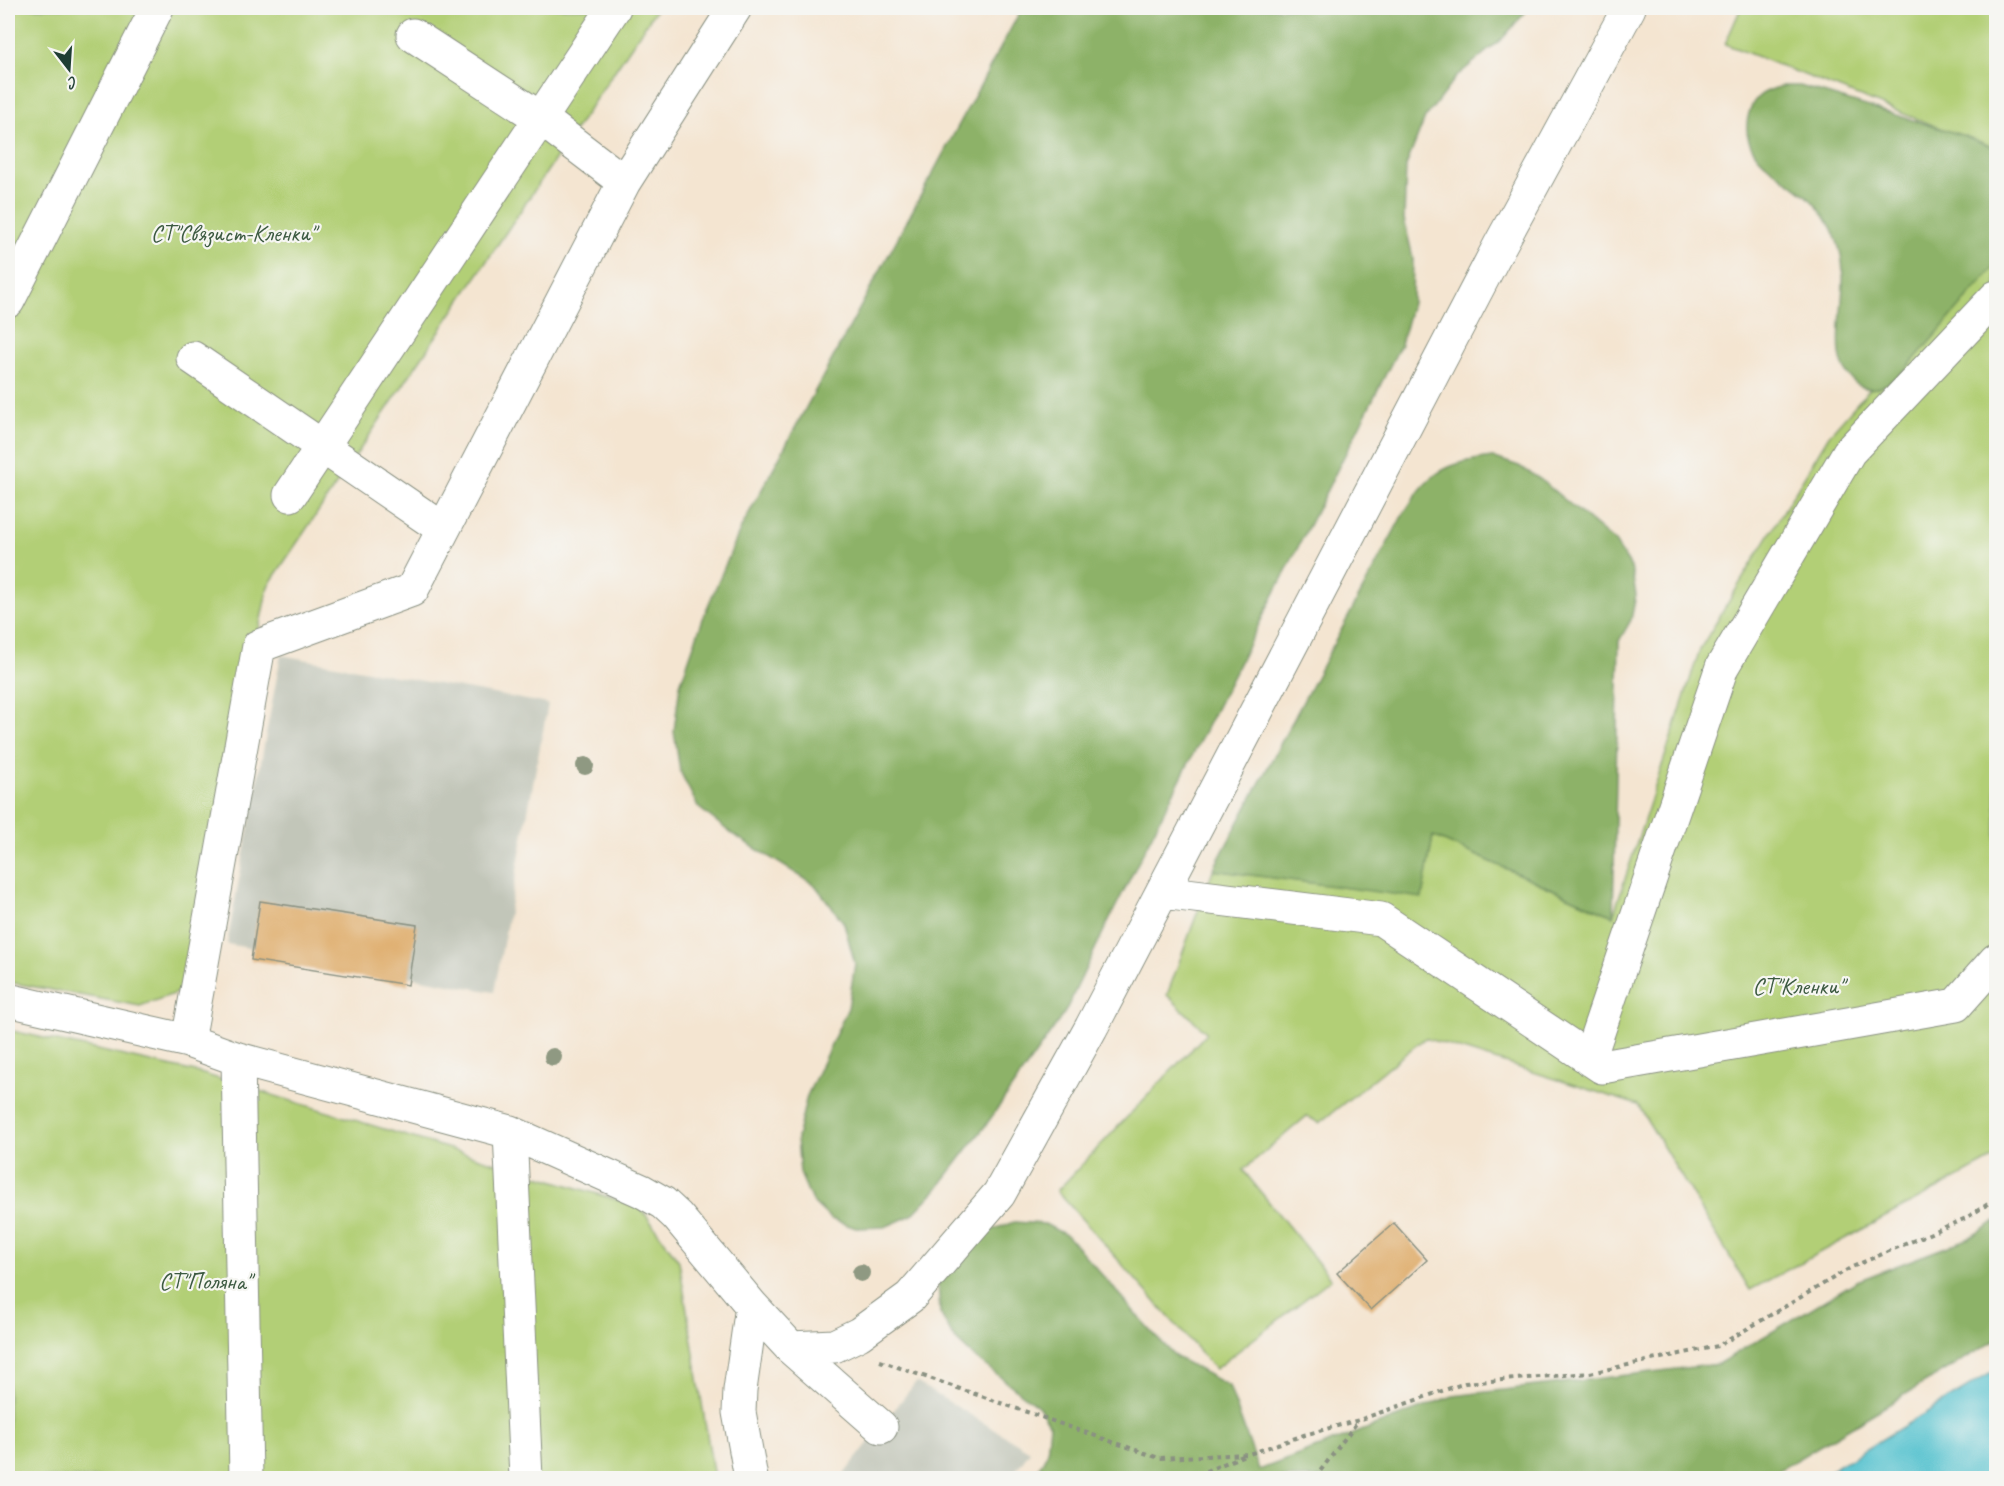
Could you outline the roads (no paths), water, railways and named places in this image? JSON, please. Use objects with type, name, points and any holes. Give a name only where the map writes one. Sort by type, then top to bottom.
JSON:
[{"type":"street","points":[[8,301],[157,8]]},
{"type":"street","points":[[290,495],[614,8]]},
{"type":"street","points":[[188,1041],[259,646],[412,590],[624,182],[735,8]]},
{"type":"street","points":[[791,1348],[834,1346],[860,1334],[910,1297],[999,1194],[1091,1028],[1500,245],[1629,8]]},
{"type":"street","points":[[413,35],[540,118],[624,182]]},
{"type":"street","points":[[1589,1059],[1722,667],[1849,452],[1996,297]]},
{"type":"street","points":[[193,358],[443,529]]},
{"type":"street","points":[[1162,892],[1381,919],[1602,1067],[1956,1005],[1996,960]]},
{"type":"street","points":[[8,1000],[188,1041],[238,1059],[510,1132],[642,1191],[663,1203],[677,1216],[752,1306],[791,1348],[881,1427]]},
{"type":"street","points":[[238,1059],[246,1479]]},
{"type":"street","points":[[510,1132],[526,1479]]},
{"type":"street","points":[[751,1479],[740,1401],[752,1306]]},
{"type":"water","points":[[1996,1370],[1996,1478],[1818,1478]]},
{"type":"park label","name":"СТ\"Связист-Кленки\"","points":[[233,233]]},
{"type":"park label","name":"СТ\"Кленки\"","points":[[1798,986]]},
{"type":"park label","name":"СТ\"Поляна\"","points":[[205,1281]]}]
